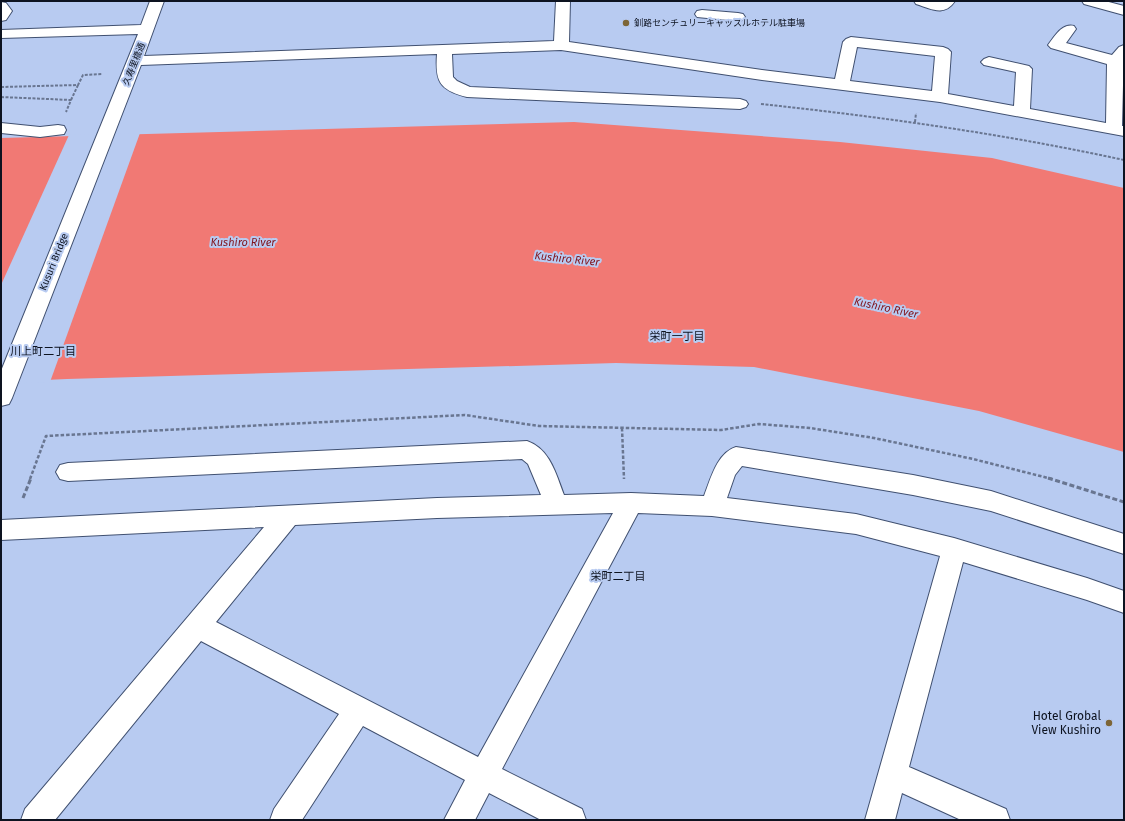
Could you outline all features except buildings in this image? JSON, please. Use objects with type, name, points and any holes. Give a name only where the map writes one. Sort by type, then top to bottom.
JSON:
[{"type":"street","name":"久寿里橋通","points":[[108,126],[135,62],[156,1]]},
{"type":"street","points":[[561,45],[563,1]]},
{"type":"street","points":[[921,1],[942,7],[948,1]]},
{"type":"street","points":[[1089,1],[1124,11]]},
{"type":"street","points":[[1,6],[5,12],[1,17]]},
{"type":"street","points":[[702,14],[721,9],[738,17]]},
{"type":"street","points":[[1,34],[147,29]]},
{"type":"street","points":[[135,62],[561,45],[762,75],[940,97],[1119,130],[1120,55],[1056,45],[1069,29]]},
{"type":"street","points":[[842,84],[851,42],[943,52],[940,97]]},
{"type":"street","points":[[445,50],[443,75],[450,86],[467,92],[740,104]]},
{"type":"street","points":[[989,62],[1024,68],[1022,112]]},
{"type":"street","name":"Kusuri Bridge","points":[[1,398],[108,126]]},
{"type":"street","points":[[1,128],[40,132],[58,130]]},
{"type":"street","points":[[68,472],[527,450],[537,458],[557,505]]},
{"type":"street","points":[[712,506],[725,471],[736,456],[913,485],[991,501],[1124,544]]},
{"type":"street","points":[[459,820],[627,494]]},
{"type":"street","points":[[1,530],[437,508],[557,505],[627,494],[856,524],[954,549],[1087,589],[1124,602]]},
{"type":"street","points":[[36,820],[288,516]]},
{"type":"street","points":[[880,820],[954,549]]},
{"type":"street","points":[[197,626],[571,820]]},
{"type":"street","points":[[285,820],[358,709]]},
{"type":"street","points":[[892,774],[995,820]]},
{"type":"path","points":[[58,130],[83,75],[102,74]]},
{"type":"path","points":[[1,87],[78,85]]},
{"type":"path","points":[[1,97],[71,100]]},
{"type":"path","points":[[761,104],[840,112],[915,122],[1030,140],[1124,160]]},
{"type":"path","points":[[22,498],[46,436],[465,415],[539,426],[721,430],[759,424],[810,428],[874,438],[972,459],[1054,479],[1124,502]]},
{"type":"path","points":[[622,428],[627,494]]},
{"type":"water","name":"Kushiro River","points":[[574,122],[840,142],[992,158],[1124,188],[1124,452],[979,411],[754,367],[616,363],[1,382],[1,138]]},
{"type":"pier","points":[[140,133],[50,382],[1,384],[1,285],[69,135]]},
{"type":"place","name":"釧路センチュリーキャッスルホテル駐車場","points":[[626,23]]},
{"type":"place","name":"Hotel Grobal View Kushiro","points":[[1109,723]]},
{"type":"district","name":"栄町一丁目","points":[[677,336]]},
{"type":"district","name":"川上町二丁目","points":[[43,351]]},
{"type":"district","name":"栄町二丁目","points":[[618,576]]}]
